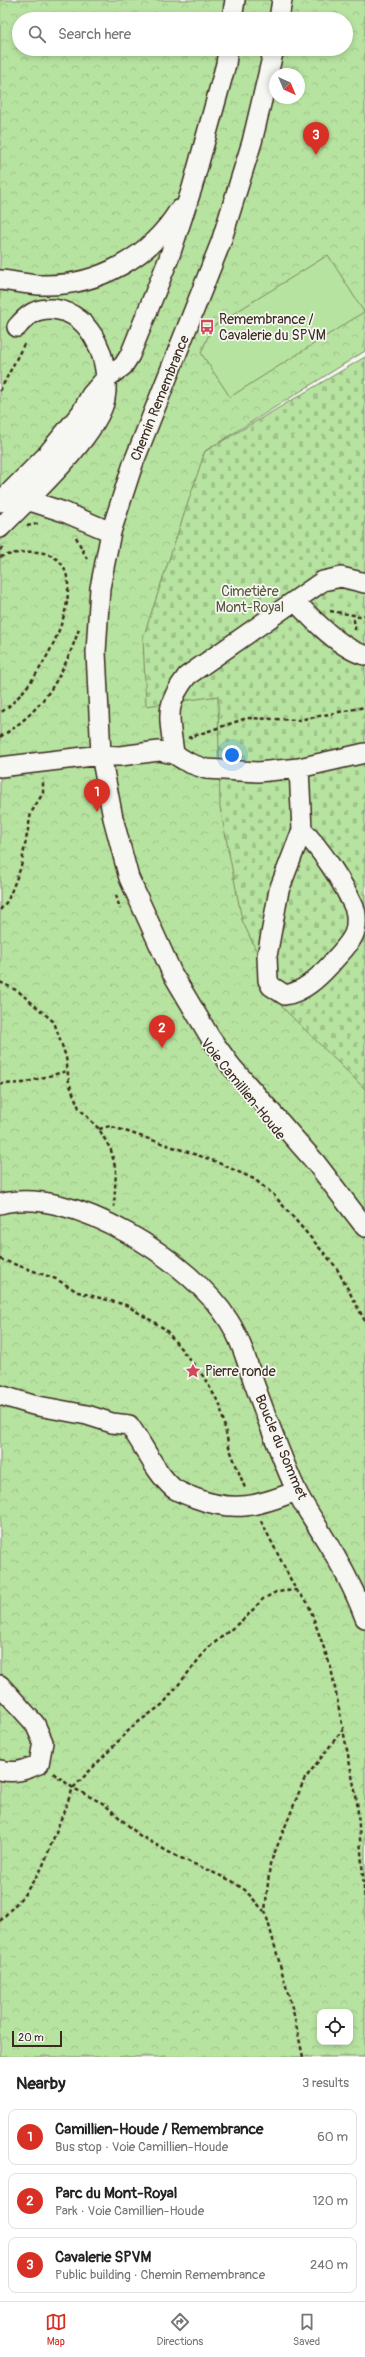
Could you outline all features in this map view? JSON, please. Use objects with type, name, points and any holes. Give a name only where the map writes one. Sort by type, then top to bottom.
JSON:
[{"type":"street","points":[[233,12],[235,0]]},
{"type":"street","points":[[280,12],[282,0]]},
{"type":"street","points":[[0,502],[45,457],[81,413],[91,395],[106,379],[119,370],[130,355],[162,277],[192,188],[227,56]]},
{"type":"street","name":"Chemin Remembrance","points":[[101,755],[96,652],[100,588],[111,532],[144,436],[198,304],[221,242],[252,142],[272,56]]},
{"type":"street","points":[[0,280],[42,285],[74,283],[96,277],[122,266],[157,239],[172,220],[192,188]]},
{"type":"street","points":[[5,534],[27,500],[76,447],[95,423],[105,400],[106,379],[100,349],[88,329],[74,316],[55,309],[35,311],[26,316],[22,333]]},
{"type":"street","points":[[27,500],[64,512],[111,532]]},
{"type":"street","points":[[173,749],[170,707],[174,693],[187,676],[323,581],[331,578],[353,579],[365,583]]},
{"type":"street","points":[[296,601],[307,614],[347,647],[365,655]]},
{"type":"street","points":[[0,767],[101,755],[120,756],[173,749],[206,769],[258,772],[299,768],[365,753]]},
{"type":"street","name":"Voie Camillien-Houde","points":[[101,755],[113,818],[129,878],[160,949],[210,1037],[249,1088],[332,1182],[365,1227]]},
{"type":"street","points":[[299,768],[302,830],[279,890],[267,956],[268,980],[271,986],[285,995],[296,993],[308,986],[327,968],[349,944],[355,933],[357,920],[354,907],[335,875],[311,839],[302,830]]},
{"type":"street","name":"Voie Camillien-Houde","points":[[129,878],[131,901],[139,924],[169,984],[201,1038],[225,1071],[325,1188],[365,1242]]},
{"type":"street","name":"Boucle du Sommet","points":[[0,1204],[19,1200],[54,1203],[74,1208],[109,1224],[170,1262],[200,1287],[229,1321],[241,1344],[274,1438],[296,1491],[338,1560],[365,1618]]},
{"type":"street","points":[[0,1395],[32,1405],[88,1415],[112,1423],[129,1425],[164,1478],[180,1492],[231,1508],[252,1506],[296,1491]]},
{"type":"street","points":[[0,1685],[35,1724],[43,1742],[39,1764],[12,1773],[0,1770]]},
{"type":"path","points":[[0,392],[22,333]]},
{"type":"path","points":[[24,528],[43,523]]},
{"type":"path","points":[[0,550],[5,534]]},
{"type":"path","points":[[73,534],[83,547],[88,563]]},
{"type":"path","points":[[0,557],[26,550],[46,553],[63,568],[68,581],[69,590],[58,633],[40,670],[26,689],[0,713]]},
{"type":"path","points":[[359,633],[354,629],[353,622],[356,617],[365,615]]},
{"type":"path","points":[[0,737],[28,716],[49,694],[59,675],[80,622]]},
{"type":"path","points":[[173,749],[247,718],[299,720],[365,707]]},
{"type":"path","points":[[0,910],[8,900],[21,867],[31,813],[43,793],[43,774]]},
{"type":"path","points":[[0,982],[18,991],[54,1022],[66,1056],[67,1072],[79,1108],[99,1129],[111,1150],[116,1171],[116,1199],[109,1224]]},
{"type":"path","points":[[0,1084],[23,1083],[67,1072]]},
{"type":"path","points":[[99,1129],[110,1126],[212,1160],[254,1179],[273,1194],[336,1268],[365,1321]]},
{"type":"path","points":[[0,1259],[56,1278],[78,1292],[126,1305],[165,1329],[203,1376],[220,1405],[229,1447],[252,1506],[296,1590],[308,1603],[316,1622],[331,1668],[357,1801],[365,1902]]},
{"type":"path","points":[[0,1921],[24,1895],[42,1868],[73,1788],[133,1726],[163,1704],[207,1649],[246,1617],[262,1599],[276,1592],[296,1590]]},
{"type":"path","points":[[303,2057],[294,2015],[265,1911],[270,1864],[304,1780],[343,1728]]},
{"type":"path","points":[[39,1764],[73,1788],[104,1804],[139,1835],[172,1854],[232,1881],[245,1890],[265,1911]]},
{"type":"green space","points":[[0,0],[365,0],[365,351],[205,451],[143,638],[146,706],[218,696],[220,807],[242,920],[282,1007],[365,1089],[365,2057],[0,2057]]},
{"type":"green space","points":[[328,255],[364,312],[230,397],[201,353],[212,327]]},
{"type":"green space","name":"Cimetière Mont-Royal","points":[[365,357],[365,1180],[149,828],[134,568],[158,479]]},
{"type":"place","name":"Cavalerie SPVM","points":[[316,155]]},
{"type":"place","name":"Remembrance / Cavalerie du SPVM","points":[[207,327]]},
{"type":"place","name":"Camillien-Houde / Remembrance","points":[[97,812]]},
{"type":"place","name":"Parc du Mont-Royal","points":[[162,1048]]},
{"type":"place","name":"Pierre ronde","points":[[193,1371]]}]
